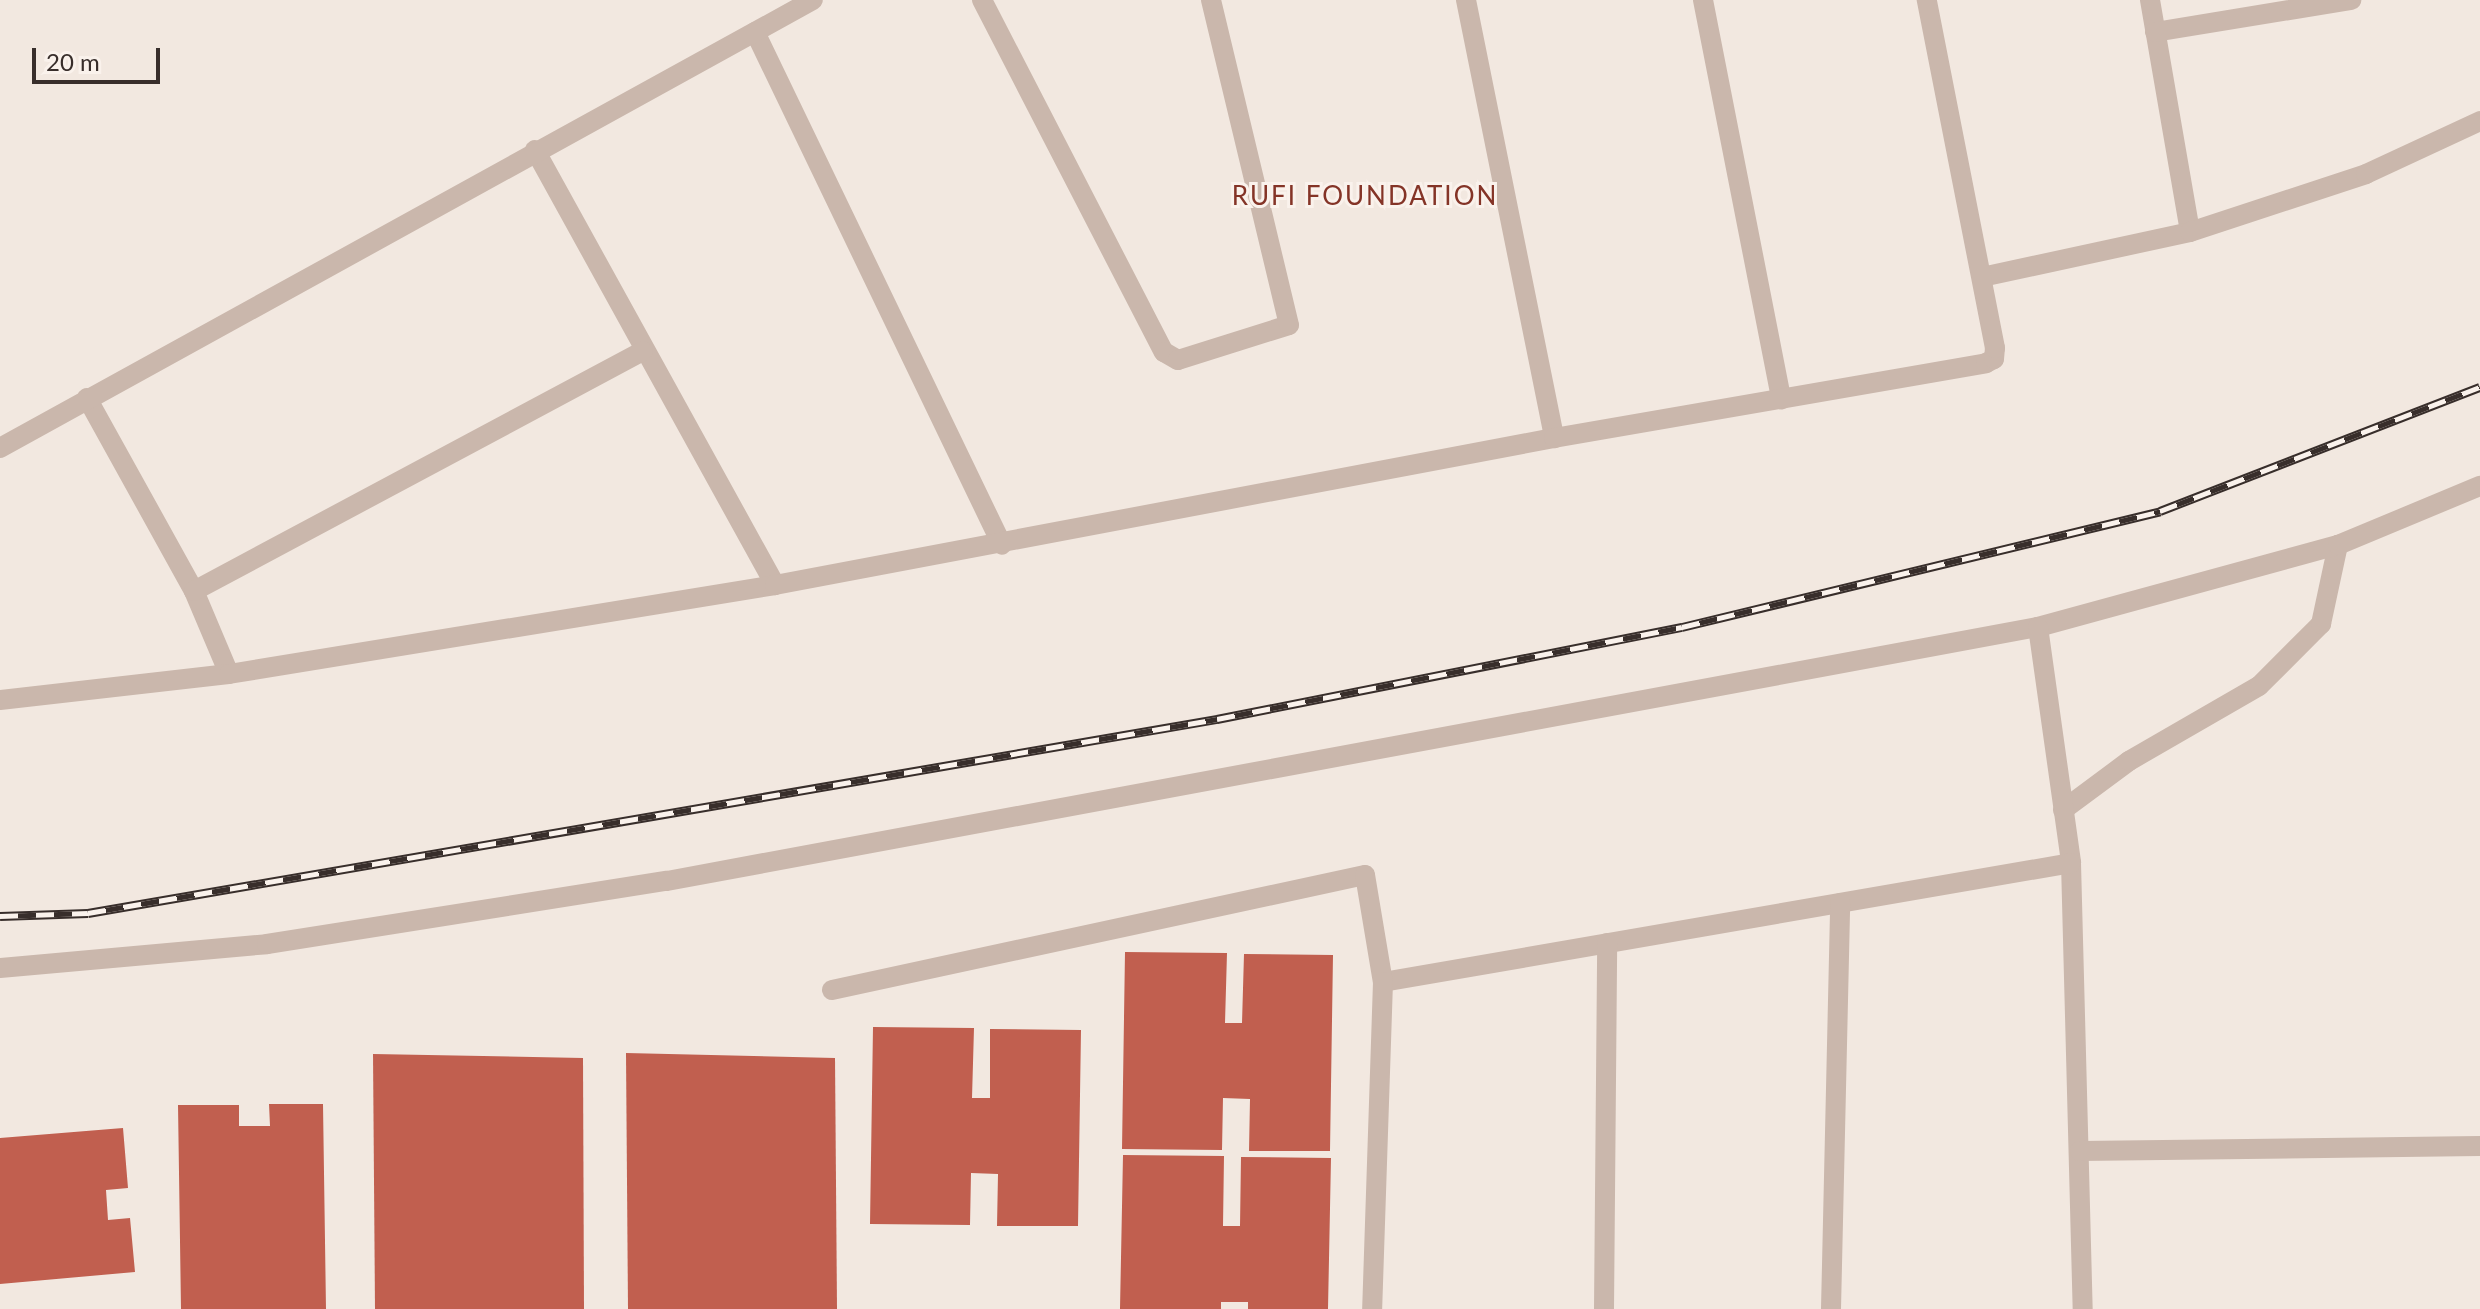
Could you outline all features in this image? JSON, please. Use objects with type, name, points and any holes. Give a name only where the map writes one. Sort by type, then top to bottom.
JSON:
[{"type":"street","points":[[0,448],[535,150],[813,0]]},
{"type":"street","points":[[982,0],[1164,352],[1178,360],[1289,325],[1211,0]]},
{"type":"street","points":[[1466,0],[1554,438]]},
{"type":"street","points":[[1703,0],[1781,399]]},
{"type":"street","points":[[0,700],[229,674],[775,585],[1002,545],[1554,438],[1994,359],[1982,277],[1927,0]]},
{"type":"street","points":[[2150,0],[2190,232]]},
{"type":"street","points":[[2155,32],[2351,0]]},
{"type":"street","points":[[755,32],[1002,545]]},
{"type":"street","points":[[1982,277],[2190,232],[2366,174],[2480,121]]},
{"type":"street","points":[[535,150],[643,351],[775,585]]},
{"type":"street","points":[[194,591],[643,351]]},
{"type":"street","points":[[87,398],[194,591],[229,674]]},
{"type":"street","points":[[0,968],[267,944],[652,884],[2038,627],[2338,545],[2480,486]]},
{"type":"street","points":[[2063,810],[2129,761],[2259,686],[2321,624],[2338,545]]},
{"type":"street","points":[[2038,627],[2071,863],[2083,1309]]},
{"type":"street","points":[[1383,982],[2071,863]]},
{"type":"street","points":[[832,990],[1356,874],[1368,881],[1383,982],[1372,1309]]},
{"type":"street","points":[[1831,1309],[1840,903]]},
{"type":"street","points":[[1604,1309],[1607,943]]},
{"type":"street","points":[[2080,1151],[2480,1146]]},
{"type":"building","points":[[1125,952],[1227,953],[1225,1023],[1242,1023],[1244,954],[1333,955],[1330,1151],[1249,1151],[1250,1099],[1223,1098],[1222,1150],[1122,1149]]},
{"type":"building","points":[[873,1027],[974,1028],[972,1098],[990,1098],[990,1029],[1081,1030],[1078,1226],[997,1226],[998,1174],[971,1173],[970,1225],[870,1224]]},
{"type":"building","points":[[626,1053],[835,1058],[837,1309],[628,1309]]},
{"type":"building","points":[[373,1054],[583,1058],[584,1309],[375,1309]]},
{"type":"building","points":[[269,1104],[323,1104],[326,1309],[181,1309],[178,1105],[239,1105],[239,1126],[270,1126]]},
{"type":"building","points":[[123,1128],[128,1188],[106,1190],[108,1220],[130,1218],[135,1272],[0,1284],[0,1138]]},
{"type":"building","points":[[1123,1155],[1224,1156],[1223,1226],[1240,1226],[1241,1157],[1331,1158],[1328,1309],[1248,1309],[1248,1302],[1221,1302],[1221,1309],[1120,1309]]},
{"type":"railway","points":[[0,916],[88,913],[1217,719],[1682,627],[2160,511],[2480,387]]},
{"type":"district","name":"RUFI FOUNDATION","points":[[1365,196]]}]
